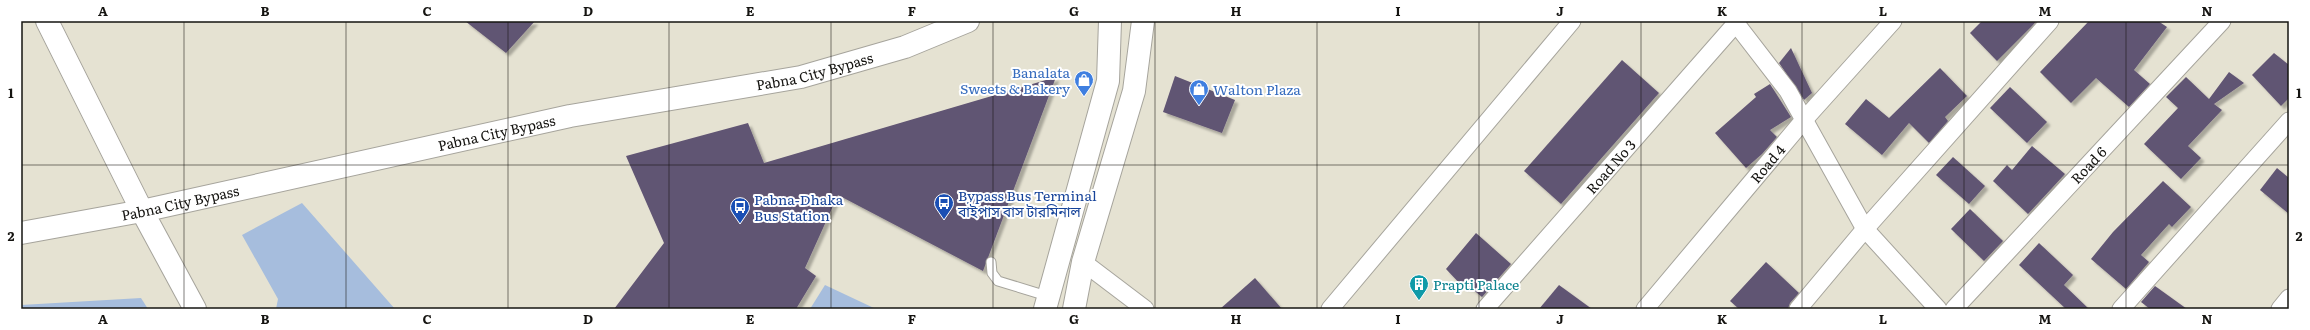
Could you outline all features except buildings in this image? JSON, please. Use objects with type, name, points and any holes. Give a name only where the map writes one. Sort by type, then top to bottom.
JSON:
[{"type":"main road","points":[[47,21],[142,211],[195,309]]},
{"type":"main road","name":"Pabna City Bypass","points":[[21,233],[142,211],[570,116],[801,77],[905,47],[968,21]]},
{"type":"main road","points":[[1046,303],[1108,81],[1110,21]]},
{"type":"main road","points":[[1074,309],[1083,262],[1134,91],[1143,21]]},
{"type":"main road","points":[[1108,81],[1134,91]]},
{"type":"street","points":[[1330,309],[1572,21]]},
{"type":"street","name":"Road 4","points":[[1645,309],[1803,121],[1893,21]]},
{"type":"street","points":[[1798,309],[1865,229],[2050,21]]},
{"type":"street","name":"Road 6","points":[[1954,309],[2222,21]]},
{"type":"street","points":[[1736,22],[1788,91],[1803,121],[1865,229],[1938,309]]},
{"type":"street","name":"Road No 3","points":[[1485,309],[1736,22]]},
{"type":"street","points":[[2121,309],[2289,121]]},
{"type":"street","points":[[1083,262],[1145,309]]},
{"type":"street","points":[[2280,309],[2289,298]]},
{"type":"lane","points":[[991,262],[992,273],[998,281],[1046,303]]},
{"type":"shaded area","points":[[21,21],[2289,21],[2289,309],[21,309]]},
{"type":"water","points":[[302,203],[395,309],[276,309],[278,299],[242,235]]},
{"type":"water","points":[[825,285],[876,309],[810,309]]},
{"type":"water","points":[[141,298],[148,309],[21,309],[21,305]]},
{"type":"place","name":"Banalata Sweets & Bakery","points":[[1084,97]]},
{"type":"place","name":"Walton Plaza","points":[[1199,106]]},
{"type":"place","name":"Bypass Bus Terminal বাইপাস বাস টারমিনাল","points":[[944,220]]},
{"type":"place","name":"Pabna-Dhaka Bus Station","points":[[740,224]]},
{"type":"place","name":"Prapti Palace","points":[[1419,301]]}]
